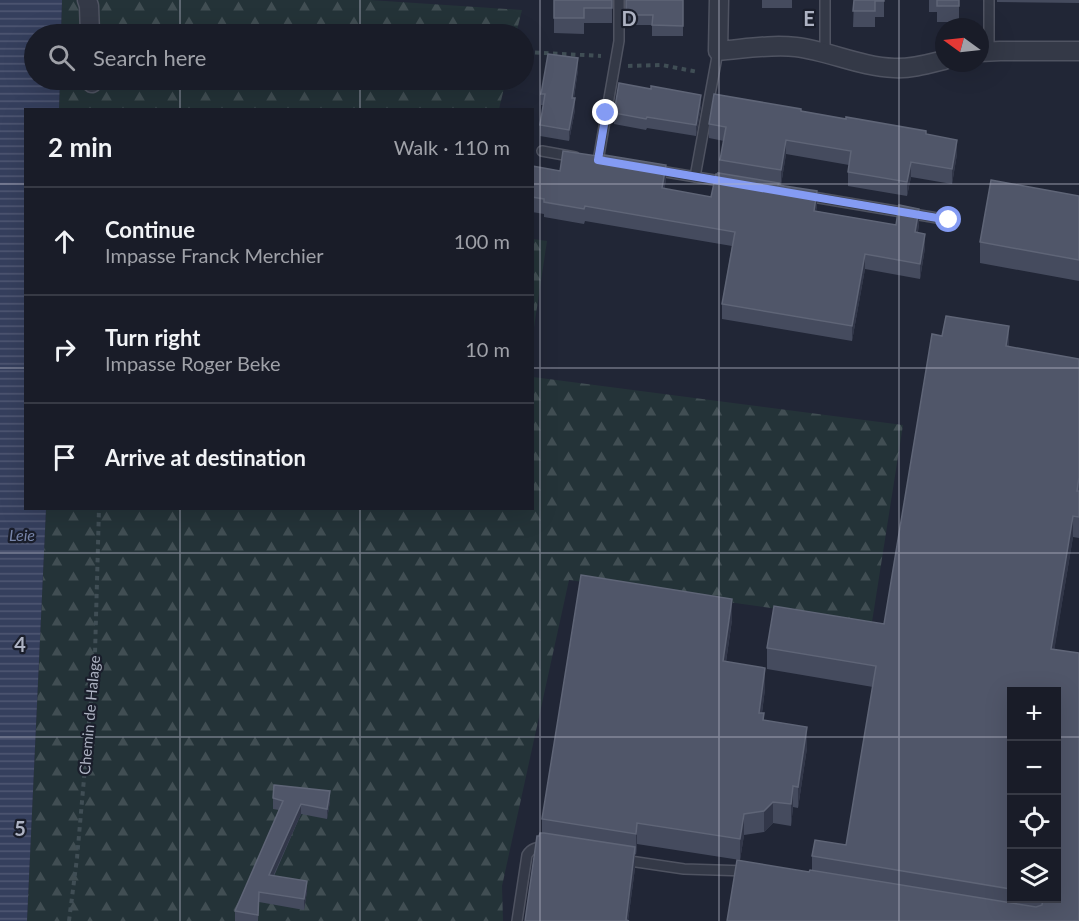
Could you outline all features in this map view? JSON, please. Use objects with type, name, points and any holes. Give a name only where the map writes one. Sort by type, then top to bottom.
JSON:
[{"type":"street","points":[[87,0],[89,24]]},
{"type":"street","points":[[719,0],[718,51],[777,45],[807,48],[895,68],[935,62]]},
{"type":"street","points":[[989,52],[1079,51]]},
{"type":"lane","points":[[598,160],[619,41],[619,0]]},
{"type":"lane","points":[[825,0],[825,53]]},
{"type":"lane","points":[[988,18],[989,0]]},
{"type":"lane","points":[[695,177],[718,51]]},
{"type":"lane","points":[[542,151],[609,162]]},
{"type":"lane","points":[[641,168],[741,185]]},
{"type":"lane","points":[[799,195],[949,220]]},
{"type":"lane","points":[[517,921],[527,855],[538,847],[555,849]]},
{"type":"lane","points":[[614,858],[684,869],[757,872]]},
{"type":"path","points":[[534,53],[662,65],[714,75]]},
{"type":"path","name":"Chemin de Halage","points":[[69,921],[95,654],[99,510]]},
{"type":"green space","points":[[62,0],[370,0],[522,10],[518,24],[61,24]]},
{"type":"green space","points":[[60,90],[504,90],[499,108],[59,108]]},
{"type":"green space","points":[[534,239],[547,241],[534,327]]},
{"type":"green space","points":[[534,377],[903,425],[872,622],[569,580],[502,886],[503,921],[27,921],[46,510],[534,510]]},
{"type":"water","name":"Leie","points":[[0,0],[62,0],[61,24],[24,24],[24,90],[60,90],[59,108],[24,108],[24,510],[46,510],[27,921],[0,921]]},
{"type":"building","points":[[554,0],[612,0],[612,8],[584,8],[584,18],[554,18]]},
{"type":"building","points":[[626,0],[683,0],[683,26],[652,25],[653,15],[629,15],[626,13]]},
{"type":"building","points":[[854,0],[884,1],[875,1],[875,11],[853,11]]},
{"type":"building","points":[[937,0],[959,0],[959,6],[937,6]]},
{"type":"building","points":[[548,54],[578,58],[572,98],[575,98],[569,130],[540,125],[545,94],[541,94]]},
{"type":"building","points":[[619,83],[701,95],[696,125],[614,113]]},
{"type":"building","points":[[714,94],[846,119],[846,117],[926,131],[926,134],[957,140],[952,169],[911,162],[907,182],[848,172],[851,151],[786,140],[781,170],[720,160],[726,127],[709,124]]},
{"type":"building","points":[[563,151],[604,157],[604,155],[666,165],[662,188],[711,197],[718,173],[817,191],[814,211],[896,225],[899,205],[919,209],[915,232],[925,234],[920,264],[865,254],[852,326],[722,304],[735,232],[585,206],[584,209],[544,202],[544,199],[534,197],[534,166],[560,171]]},
{"type":"building","points":[[991,180],[1079,196],[1079,260],[980,242]]},
{"type":"building","points":[[946,316],[1009,326],[1006,346],[1079,359],[1077,491],[1079,491],[1079,517],[1073,516],[1051,649],[1079,653],[1079,921],[727,921],[737,860],[1036,907],[1042,903],[1061,903],[1061,687],[1007,687],[1007,888],[812,856],[815,840],[846,845],[876,666],[767,648],[774,606],[884,624],[932,334],[942,336]]},
{"type":"building","points":[[581,575],[732,599],[723,661],[765,668],[759,713],[764,713],[763,720],[807,727],[798,787],[793,786],[791,804],[773,802],[764,811],[744,814],[740,839],[637,823],[636,834],[542,819]]},
{"type":"building","points":[[274,785],[330,791],[327,809],[301,804],[269,875],[307,881],[304,899],[259,892],[258,915],[235,911],[283,801],[273,798]]},
{"type":"building","points":[[540,833],[635,847],[626,920],[629,921],[525,921],[537,836]]},
{"type":"route","points":[[606,113],[598,160],[949,220]]}]
